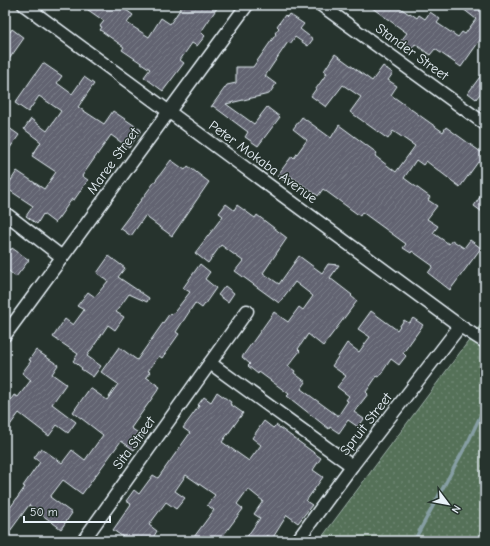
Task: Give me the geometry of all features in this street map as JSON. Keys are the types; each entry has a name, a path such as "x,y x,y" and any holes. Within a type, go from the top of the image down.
{"street":[{"name":"Peter Mokaba Avenue","path":"24,5 460,326 485,342"},
{"name":"Maree Street","path":"5,335 247,5"},
{"name":"Stander Street","path":"321,5 485,124"},
{"path":"5,213 62,257"},
{"name":"Sita Street","path":"83,541 247,311"},
{"name":"Spruit Street","path":"297,541 352,466 460,326"},
{"path":"210,363 352,466"}],"green space":[{"path":"485,319 485,541 319,541"}],"building":[{"path":"81,5 119,5 133,15 127,23 149,37 161,18 170,24 183,5 219,5 201,32 205,36 197,46 192,43 180,60 184,63 163,91 144,77 150,69 122,50 124,47 100,30 102,27 100,26 104,21"},
{"path":"368,5 396,5 417,18 419,15 425,19 430,12 440,19 437,23 458,37 462,32 465,34 476,19 458,5 485,5 485,33 461,67 435,49 430,55 415,44 411,50 400,42 407,33"},
{"path":"289,14 304,24 300,29 313,39 308,46 295,37 290,44 288,42 265,76 276,84 269,94 226,104 254,124 267,107 280,117 258,146 245,137 248,132 213,106 211,107 227,85 236,83 236,67 253,67 276,34 275,33 279,28 277,26 285,15 287,17"},
{"path":"5,28 10,32 12,29 24,38 5,65"},
{"path":"335,54 372,81 383,66 393,73 388,80 397,86 391,95 443,132 446,127 485,155 485,167 478,162 460,187 426,161 423,165 416,160 404,178 430,197 428,200 437,206 427,219 438,226 433,233 449,244 452,240 464,248 470,240 481,248 450,290 428,273 433,266 412,251 411,253 403,248 406,244 362,212 360,216 323,189 318,196 289,175 285,181 277,176 292,156 294,158 307,140 293,129 302,117 331,138 339,125 377,153 375,156 396,172 415,146 393,131 388,139 350,112 361,97 343,85 326,107 311,96 327,73 324,71"},
{"path":"43,63 62,76 57,83 72,94 84,77 94,84 78,107 104,124 113,111 141,130 129,148 111,135 82,176 88,180 55,223 43,214 37,224 26,216 33,206 6,188 17,171 44,189 56,172 32,156 41,142 24,129 31,119 47,131 61,111 39,96 28,112 15,103"},
{"path":"485,70 485,87 476,99 468,93"},
{"path":"5,125 19,135 5,155"},
{"path":"171,160 185,170 188,166 209,182 172,236 145,216 131,236 120,228"},
{"path":"485,189 485,214 474,206"},
{"path":"226,204 234,210 237,205 255,218 257,215 287,238 263,273 279,284 299,256 322,273 328,264 339,265 330,278 352,295 351,296 357,301 323,346 308,334 298,349 300,351 288,366 295,371 294,373 306,382 301,389 338,416 348,401 346,400 349,396 337,387 346,376 332,366 347,343 359,352 370,337 358,329 371,311 397,330 404,320 409,323 413,318 423,325 403,353 406,356 399,365 391,359 379,377 377,376 366,392 368,394 354,412 364,419 358,427 348,420 339,433 330,427 329,429 287,396 289,394 259,372 258,374 248,366 250,364 242,357 274,312 288,322 299,307 303,310 313,296 295,282 279,303 235,271 243,261 221,245 208,263 195,253 223,216 219,213"},
{"path":"5,246 11,250 12,248 29,260 16,277 5,268"},
{"path":"109,256 125,268 118,277 149,298 147,302 129,294 116,312 124,317 115,330 108,325 87,356 101,366 93,377 81,369 82,368 73,361 78,354 53,337 65,319 73,325 84,310 77,306 88,292 95,297 108,281 97,273"},
{"path":"200,264 210,272 205,279 216,288 202,308 195,303 176,332 179,334 162,358 159,356 148,371 150,372 146,377 160,387 131,428 144,437 134,450 121,441 82,494 63,480 50,497 72,513 61,529 29,505 5,538 5,515 25,487 23,486 40,462 34,458 41,448 62,463 72,450 85,460 103,435 73,412 90,388 107,400 118,384 101,372 119,347 137,360 170,313 172,315 190,292 183,288"},
{"path":"225,286 234,293 228,302 218,295"},
{"path":"36,350 58,365 52,374 66,384 52,404 76,422 68,433 57,425 49,436 19,413 5,432 5,408 14,395 18,397 31,380 22,373 31,361 29,360"},
{"path":"217,392 243,413 222,442 249,461 261,445 252,438 264,421 273,428 276,425 321,458 313,470 323,477 306,501 312,505 298,523 287,515 272,539 267,535 262,541 244,541 260,518 254,514 263,501 248,489 237,504 243,509 219,541 191,541 214,510 207,505 215,495 186,475 175,491 185,498 176,509 166,502 149,525 157,531 151,541 129,541 113,530 131,504 126,501 134,490 139,494 153,475 158,478 190,433 183,428 199,406 198,405 204,397 211,402"}],"waterway":[{"path":"414,541 469,440 485,406"}]}
